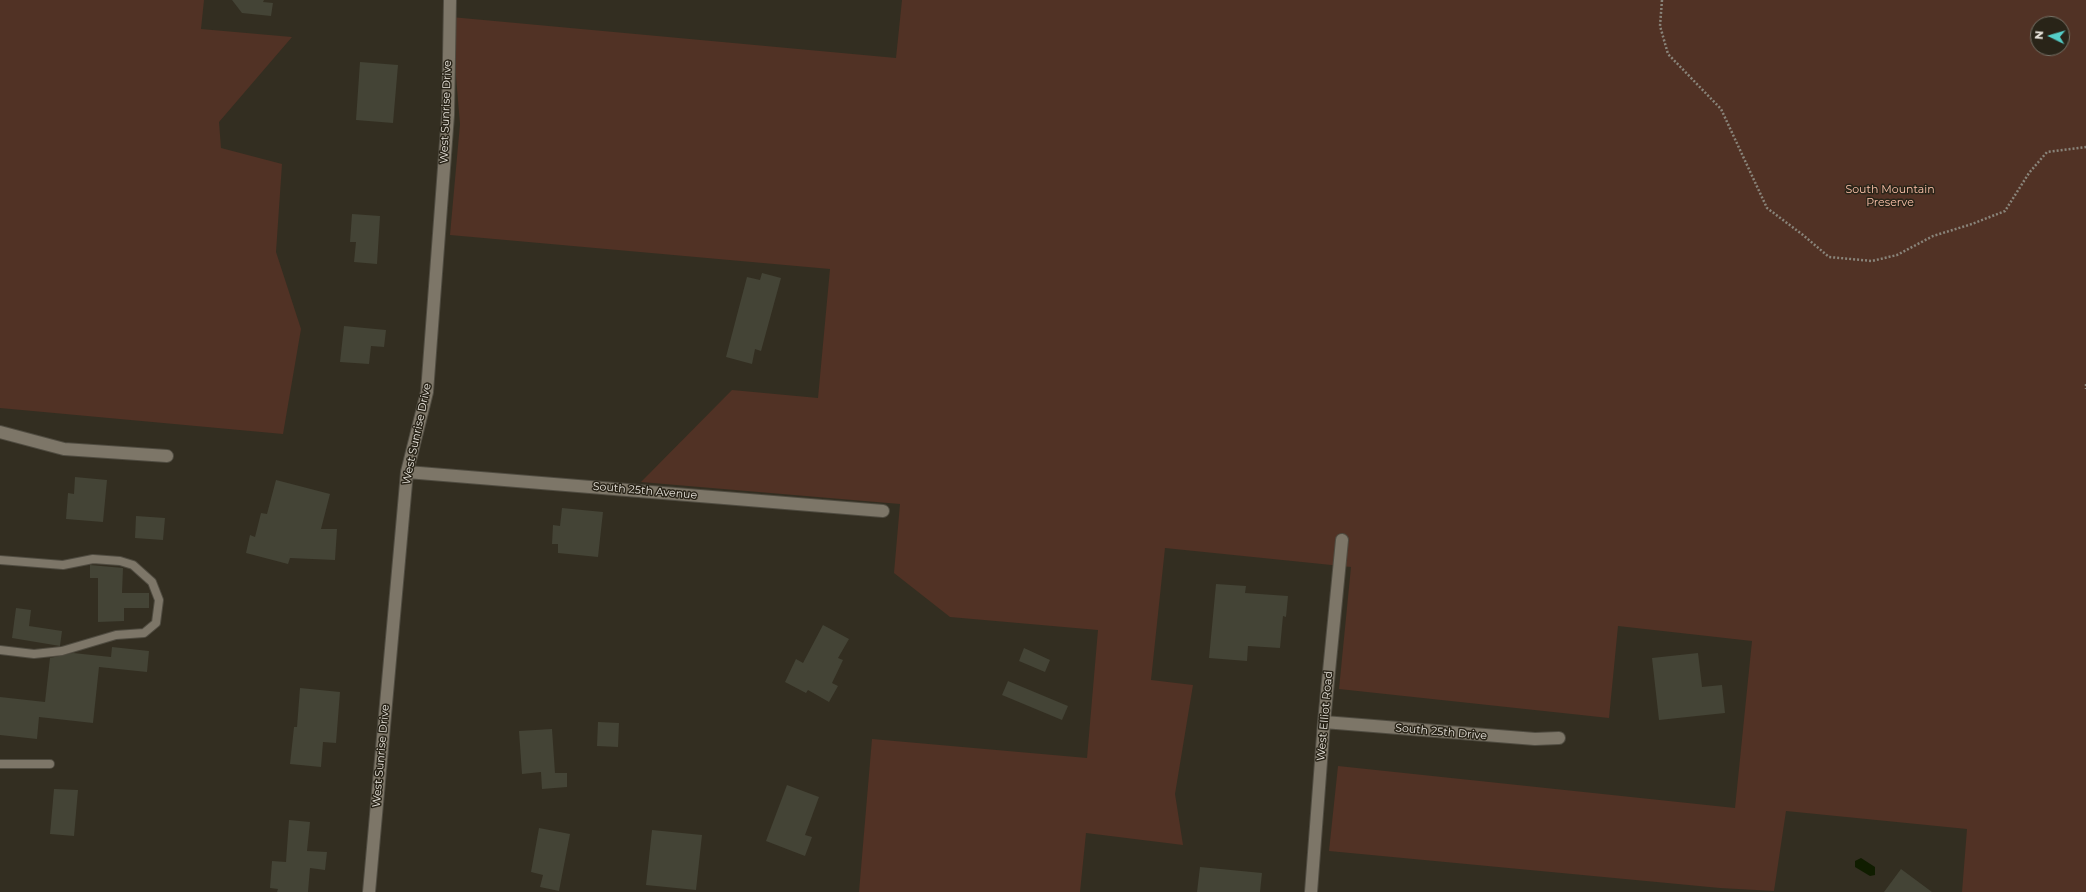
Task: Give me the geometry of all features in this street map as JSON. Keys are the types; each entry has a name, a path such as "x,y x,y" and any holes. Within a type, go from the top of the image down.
{"street":[{"name":"West Sunrise Drive","path":"369,892 406,472 428,392 448,115 448,20 450,0"},
{"path":"0,432 64,449 167,456"},
{"name":"South 25th Avenue","path":"406,472 883,510"},
{"name":"West Elliot Road","path":"1311,892 1324,722 1342,540"},
{"name":"South 25th Drive","path":"1324,722 1535,739 1558,738"}],"lane":[{"path":"0,560 63,565 93,559 120,561 133,565 152,582 159,600 156,623 144,633 116,635 62,651 34,654 0,650"},
{"path":"0,764 50,764"}],"path":[{"path":"1662,0 1660,26 1668,54 1721,109 1767,208 1803,235 1828,257 1872,261 1897,255 1933,236 1972,224 2005,211 2029,173 2047,152 2086,147"},
{"path":"2086,384 2086,389"}],"green space":[{"path":"0,0 204,0 201,29 292,37 219,122 221,148 282,164 276,252 301,329 283,434 0,408"},
{"name":"South Mountain Preserve","path":"902,0 2086,0 2086,892 1962,892 1967,829 1786,811 1774,891 1720,888 1329,851 1338,766 1735,808 1752,641 1618,626 1609,718 1339,689 1351,567 1165,548 1151,680 1193,685 1175,794 1183,845 1086,833 1080,892 859,892 872,739 1087,758 1098,630 950,617 894,573 900,504 641,482 732,390 818,398 830,269 450,235 460,124 451,17 896,58"}],"shaded area":[{"path":"1861,858 1875,867 1875,875 1870,876 1855,867 1855,861"}],"building":[{"path":"232,0 264,0 263,2 273,3 271,16 242,13"},
{"path":"360,62 398,65 393,123 356,120"},
{"path":"352,214 380,216 377,264 354,262 356,242 350,242"},
{"path":"762,273 781,278 761,351 755,349 752,364 726,357 747,277 760,280"},
{"path":"344,326 386,330 384,347 371,346 369,364 340,362"},
{"path":"75,477 107,480 103,522 66,519 68,493 74,494"},
{"path":"276,480 330,494 321,529 337,529 335,560 290,558 288,564 246,553 250,535 255,537 261,513 267,514"},
{"path":"562,508 603,512 598,557 558,553 558,544 552,544 553,525 560,526"},
{"path":"136,516 165,518 163,540 135,538"},
{"path":"90,565 123,568 122,593 149,593 149,608 124,608 124,621 98,622 98,578 90,578"},
{"path":"1216,584 1246,586 1245,593 1288,596 1286,617 1283,616 1280,648 1248,646 1247,661 1209,658"},
{"path":"16,608 31,610 29,626 62,631 60,646 12,638"},
{"path":"823,625 849,639 838,658 843,660 832,683 838,686 829,702 808,690 806,693 785,682 796,659 803,663"},
{"path":"112,647 149,651 147,672 99,667 93,723 39,717 37,739 0,735 0,697 45,702 50,658 73,653 111,657"},
{"path":"1024,648 1050,660 1045,672 1019,661"},
{"path":"1698,653 1702,687 1722,685 1725,713 1659,720 1652,658"},
{"path":"1008,681 1068,706 1062,720 1002,695"},
{"path":"300,688 340,692 336,743 323,742 321,767 290,764 294,727 297,727"},
{"path":"598,722 619,723 618,747 597,746"},
{"path":"552,729 555,773 567,773 567,787 542,789 541,772 522,774 519,731"},
{"path":"787,785 819,797 805,835 812,837 805,856 766,841"},
{"path":"54,789 78,790 74,836 50,834"},
{"path":"289,820 310,822 307,851 327,852 325,870 310,868 308,892 277,892 278,889 270,888 272,861 286,862"},
{"path":"539,828 570,834 559,891 540,887 543,875 531,872"},
{"path":"652,830 702,835 696,890 646,885"},
{"path":"1200,867 1262,873 1260,892 1197,892"},
{"path":"1901,869 1932,892 1884,892"}]}
